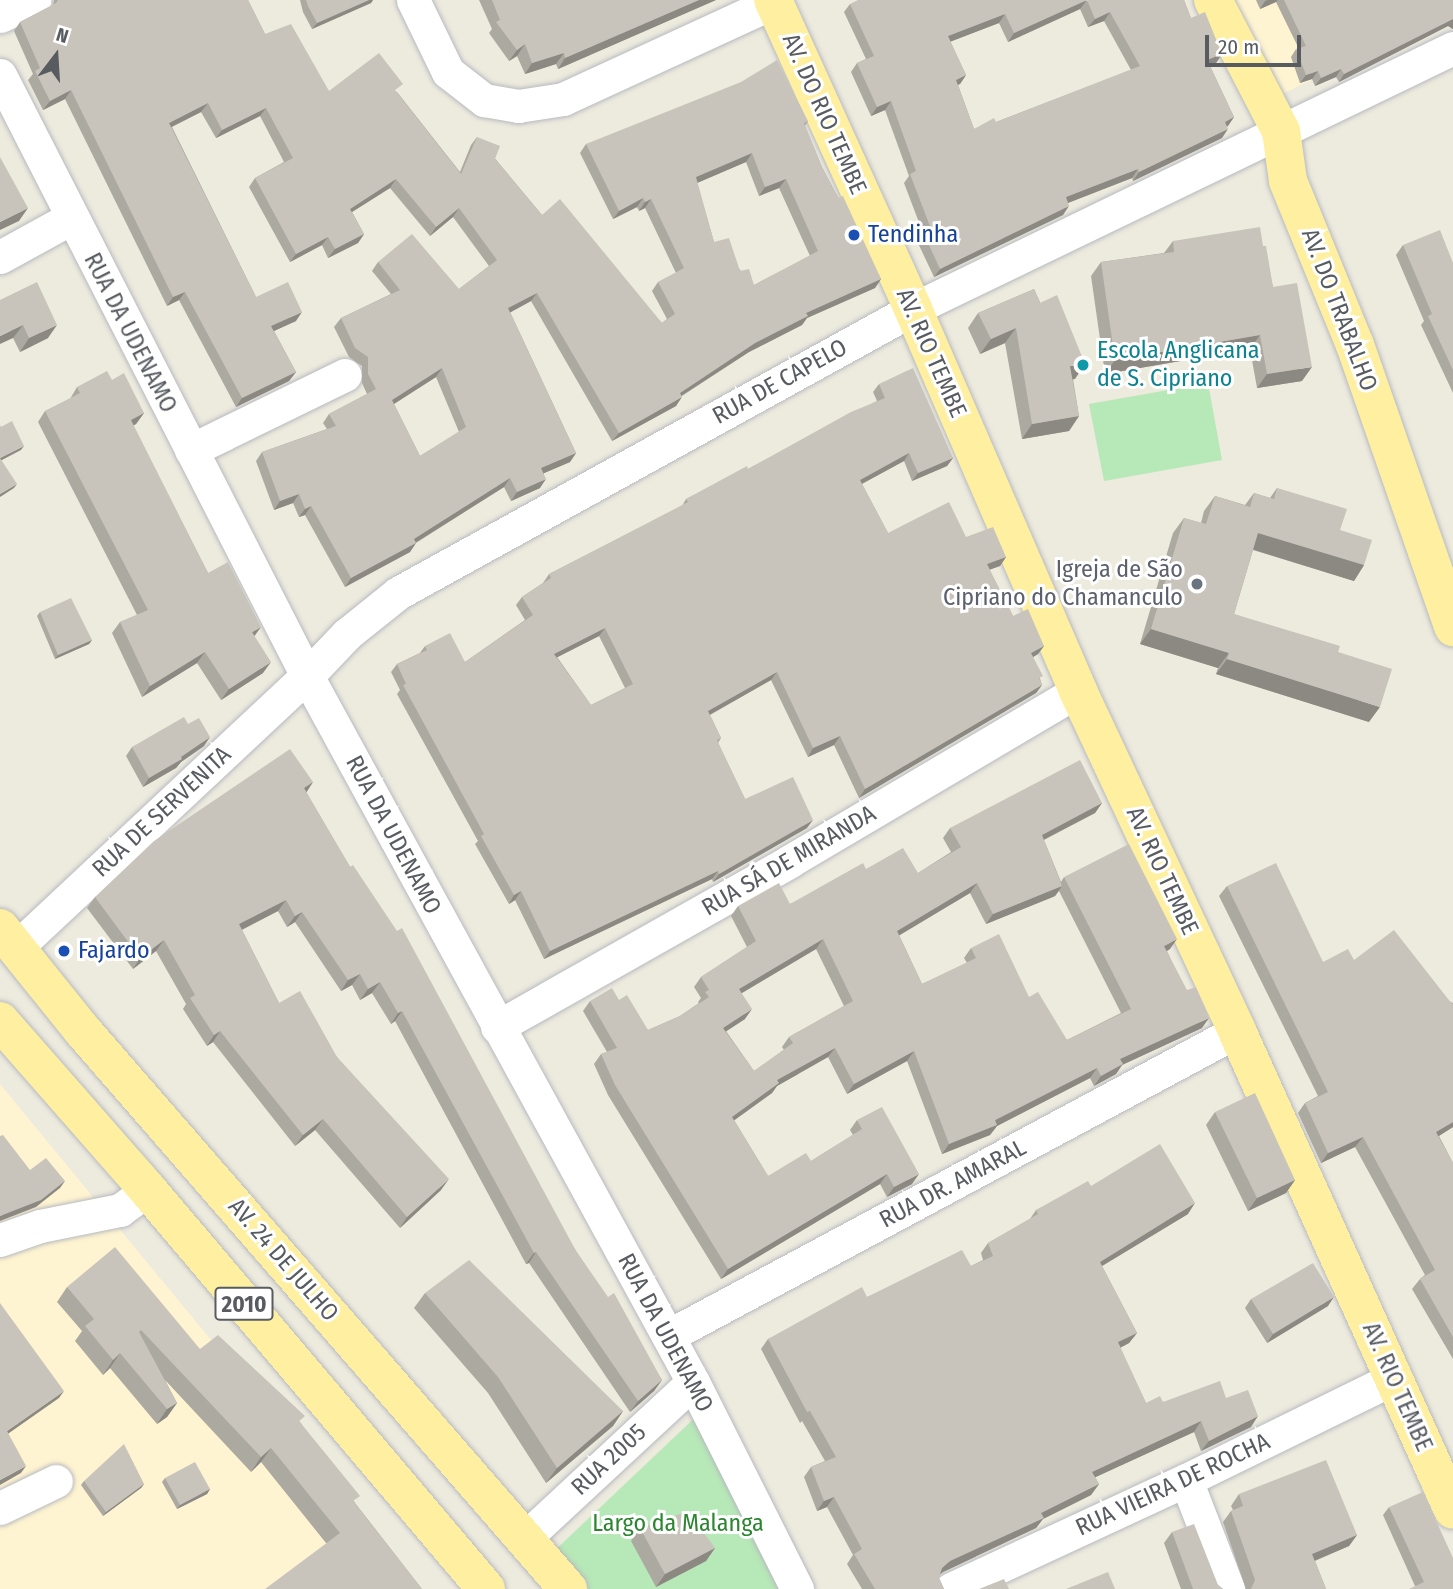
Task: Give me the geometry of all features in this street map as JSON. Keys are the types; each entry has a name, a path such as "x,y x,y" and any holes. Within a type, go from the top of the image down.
{"main road":[{"name":"AV. DO TRABALHO","path":"1213,0 1281,131 1288,181 1355,345 1453,627"},
{"name":"AV. DO RIO TEMBE","path":"773,1 876,229"},
{"name":"AV. RIO TEMBE","path":"876,229 1078,691 1237,1031 1453,1510"},
{"name":"AV. 24 DE JULHO","path":"8,938 82,1030 568,1589"},
{"name":"2010","path":"0,1021 148,1190 486,1589"}],"street":[{"path":"0,16 35,0"},
{"path":"413,0 448,72 484,100 518,106 563,99 773,1"},
{"name":"RUA DE CAPELO","path":"307,676 347,634 398,593 913,309 1453,48"},
{"name":"RUA DA UDENAMO","path":"0,75 307,676 693,1382 797,1589"},
{"path":"0,257 71,218"},
{"path":"191,450 345,375"},
{"name":"RUA DE SERVENITA","path":"8,938 307,676"},
{"name":"RUA SÁ DE MIRANDA","path":"497,1027 790,861 1078,691"},
{"name":"RUA DR. AMARAL","path":"668,1336 1237,1031"},
{"path":"0,1240 40,1226 120,1210 148,1190"},
{"name":"RUA VIEIRA DE ROCHA","path":"951,1589 1186,1480 1394,1378"},
{"name":"RUA 2005","path":"525,1538 693,1382"},
{"path":"0,1508 56,1480"},
{"path":"1186,1480 1228,1589"}],"shaded area":[{"path":"1234,0 1453,0 1453,11 1280,95"},
{"path":"0,1084 107,1214 417,1589 0,1589"}],"green space":[{"path":"1208,383 1222,460 1104,481 1089,404"},
{"name":"Largo da Malanga","path":"702,1411 779,1589 581,1589 551,1554"}],"building":[{"path":"58,0 248,0 265,34 291,24 329,91 379,53 403,84 395,90 461,174 477,137 500,146 495,159 542,215 560,199 662,323 675,314 658,282 684,268 651,199 645,202 643,198 619,211 586,144 741,82 777,60 808,121 804,123 822,167 838,198 843,196 881,279 806,313 808,316 755,343 680,393 682,397 619,433 537,293 508,308 576,453 541,468 546,479 517,492 510,478 414,539 416,543 351,578 311,506 305,509 299,494 280,501 262,452 336,426 329,414 376,389 368,374 368,357 355,348 341,318 400,290 378,262 412,234 459,289 497,260 459,208 436,227 396,179 350,209 364,234 335,249 328,237 296,254 255,178 293,158 266,108 222,130 208,103 169,123 256,297 288,282 302,312 271,326 296,372 242,398 185,292 173,297 71,90 50,101 35,71 40,68 20,22","holes":["752,153 765,187 786,179 818,251 754,285 749,269 740,271 729,238 714,242 696,177","442,368 466,427 420,456 392,400"]},
{"path":"306,0 369,0 317,23"},
{"path":"492,0 699,0 565,58 564,53 532,63 525,44 517,50 496,22 500,20"},
{"path":"858,0 1087,0 1184,0 1191,18 1205,12 1222,54 1207,60 1234,117 1225,122 1228,129 1139,172 1138,169 1066,197 1069,206 940,269 923,232 931,229 910,174 916,171 891,101 877,107 857,63 874,56 850,4","holes":["1087,0 1095,19 1110,12 1140,66 996,122 994,118 974,129 956,80 966,75 948,36 1005,14 1014,33"]},
{"path":"1284,0 1453,0 1453,19 1344,74 1341,69 1321,78 1318,71 1306,75 1296,49 1306,46"},
{"path":"0,157 28,208 0,222"},
{"path":"1260,227 1273,287 1297,283 1312,367 1267,374 1260,335 1115,360 1101,262 1174,252 1173,241"},
{"path":"1440,230 1453,263 1453,370 1428,316 1432,314 1403,245"},
{"path":"37,282 57,325 29,338 23,325 0,336 0,300"},
{"path":"1034,289 1040,303 1057,295 1085,364 1070,366 1079,416 1032,424 1016,328 991,339 978,313"},
{"path":"913,368 953,458 918,473 909,453 860,480 888,533 949,502 966,537 993,527 1006,557 987,564 1013,616 1028,609 1044,646 1031,653 1043,676 1039,678 1042,685 865,789 840,736 813,748 777,672 708,711 721,738 717,740 745,799 793,777 813,820 719,874 718,871 550,951 521,891 514,895 481,836 484,834 403,685 406,684 397,664 427,650 425,646 450,633 465,662 533,615 522,597 551,578 549,574 688,502 686,499 747,466 748,469 851,412 885,398 879,384","holes":["605,628 633,684 591,705 554,654"]},
{"path":"107,371 112,380 124,373 144,413 131,420 208,573 228,562 261,627 252,632 271,662 229,689 205,652 150,686 120,622 148,610 45,411 80,393 77,387"},
{"path":"12,421 24,446 0,458 0,425 1,427"},
{"path":"0,458 17,484 0,494"},
{"path":"1277,488 1347,509 1340,530 1372,540 1364,565 1258,533 1234,614 1340,646 1338,652 1392,669 1380,707 1227,659 1229,653 1151,629 1184,518 1206,524 1215,496 1250,507 1254,493 1274,499"},
{"path":"71,598 92,640 58,655 40,612"},
{"path":"184,717 188,724 199,718 210,737 181,757 182,759 149,778 132,747"},
{"path":"290,749 313,782 304,788 350,867 353,865 397,931 402,928 576,1251 608,1297 614,1293 662,1380 638,1401 536,1252 534,1253 402,1011 398,1013 380,982 368,989 360,974 348,980 302,912 295,916 286,900 239,924 279,1003 300,991 337,1057 449,1179 407,1217 323,1119 303,1135 220,1031 214,1035 190,998 195,995 164,940 140,958 95,897 154,841"},
{"path":"1080,760 1102,803 1042,835 1062,886 993,914 977,883 897,931 922,984 976,958 971,948 999,934 1029,997 1038,992 1067,1040 1131,1009 1064,877 1129,844 1177,939 1164,946 1187,990 1196,987 1209,1018 1120,1059 1123,1064 1101,1076 1097,1068 995,1120 997,1125 949,1144 914,1051 854,1084 835,1048 777,1080 779,1083 732,1117 768,1176 806,1153 811,1161 862,1129 857,1120 882,1107 919,1174 894,1187 887,1174 728,1269 615,1085 601,1054 617,1048 590,1001 612,988 619,1000 627,995 648,1030 680,1016 709,997 705,992 709,990 701,977 756,941 738,906 779,883 790,904 863,863 866,869 903,848 918,873 961,847 950,828","holes":["823,939 853,1001 789,1037 793,1043 754,1071 723,1028 752,1009 739,989"]},
{"path":"1276,863 1323,962 1348,949 1354,960 1394,930 1453,1003 1453,1122 1436,1132 1453,1163 1453,1337 1420,1279 1435,1270 1363,1137 1328,1153 1305,1103 1328,1092 1227,886"},
{"path":"1255,1093 1295,1180 1257,1198 1215,1112"},
{"path":"3,1135 30,1170 46,1158 65,1181 41,1200 0,1216 0,1136"},
{"path":"1160,1144 1195,1203 1100,1262 1137,1333 1118,1342 1146,1403 1160,1396 1163,1402 1220,1381 1226,1398 1248,1390 1258,1416 1209,1441 1201,1421 1092,1472 1099,1484 1041,1513 1044,1518 950,1561 942,1568 939,1578 944,1589 875,1589 854,1554 862,1549 834,1497 824,1501 811,1467 836,1457 810,1411 807,1412 768,1339 862,1287 867,1297 962,1250 971,1266 993,1256 988,1243 1038,1214 1036,1210 1088,1181 1091,1186"},
{"path":"115,1247 200,1349 218,1335 305,1416 299,1421 360,1496 353,1501 422,1589 265,1589 340,1533 271,1448 261,1457 141,1330 139,1332 177,1403 167,1409 120,1353 113,1360 85,1326 94,1319 67,1287"},
{"path":"469,1260 623,1411 557,1468 498,1377 425,1293"},
{"path":"1313,1263 1334,1297 1273,1334 1251,1299"},
{"path":"0,1303 64,1391 7,1431 26,1466 0,1480"},
{"path":"124,1444 144,1484 106,1512 84,1481"},
{"path":"1326,1460 1357,1535 1312,1554 1326,1589 1251,1589 1255,1580 1231,1511 1243,1506 1239,1494"},
{"path":"195,1462 210,1489 180,1505 165,1478"},
{"path":"1423,1492 1453,1558 1453,1589 1409,1589 1424,1582 1389,1507"},
{"path":"688,1511 715,1548 665,1574 640,1528"},
{"path":"1194,1524 1218,1585 1223,1589 1193,1589 1172,1532"},
{"path":"1108,1572 1115,1589 1066,1589"},
{"path":"1004,1579 1009,1589 979,1589"}],"place":[{"name":"Tendinha","path":"854,235"},
{"name":"Escola Anglicana de S. Cipriano","path":"1083,365"},
{"name":"Igreja de São Cipriano do Chamanculo","path":"1197,584"},
{"name":"Fajardo","path":"64,951"}]}
